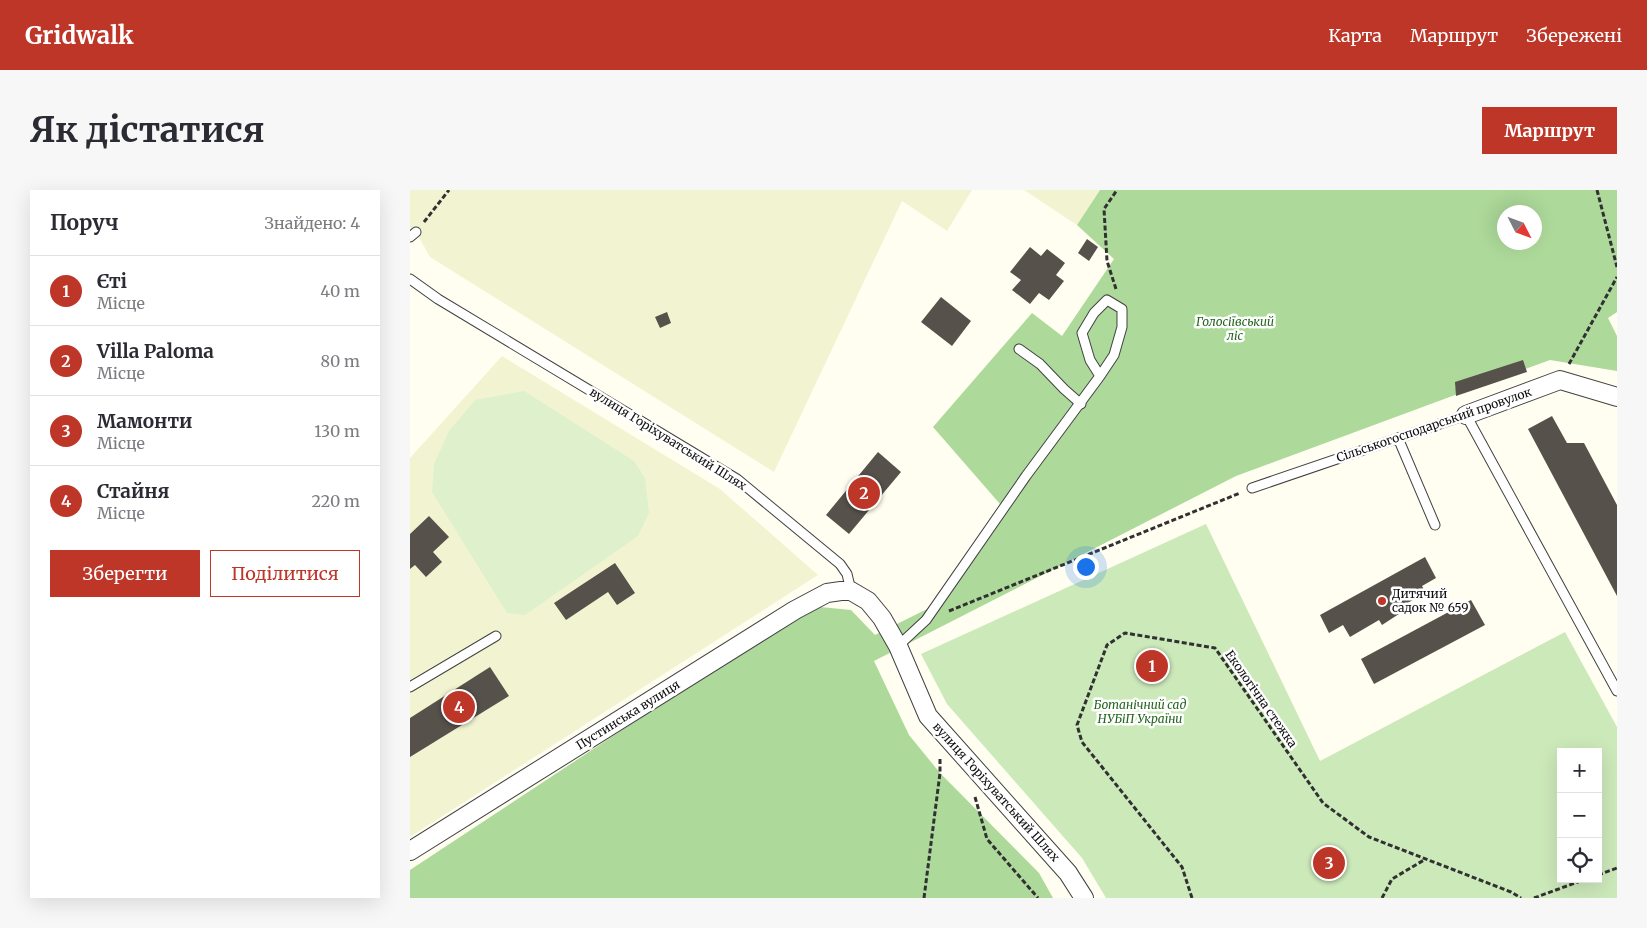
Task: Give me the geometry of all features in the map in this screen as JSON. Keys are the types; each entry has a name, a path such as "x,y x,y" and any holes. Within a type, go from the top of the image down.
{"street":[{"path":"1560,380 1617,396"},
{"name":"Сільськогосподарський провулок","path":"1466,415 1560,380"},
{"name":"вулиця Горіхуватський Шлях","path":"851,592 868,601 882,618 898,646 928,716 1068,873 1084,898"},
{"name":"Пустинська вулиця","path":"410,851 795,610 827,593 851,592"}],"lane":[{"name":"вулиця Горіхуватський Шлях","path":"410,279 438,299 737,479 840,564 847,574 851,592"},
{"path":"898,646 926,620 1026,476 1081,404 1114,356 1122,327 1122,309 1107,300 1094,312 1082,334 1090,360 1100,376"},
{"path":"1019,349 1040,364 1081,404"},
{"path":"1466,415 1617,691"},
{"name":"Сільськогосподарський провулок","path":"1252,488 1466,415"},
{"path":"1398,438 1435,525"},
{"path":"410,686 496,636"}],"path":[{"path":"413,234 449,190"},
{"path":"1117,190 1104,208 1107,261 1122,309"},
{"path":"1597,190 1617,268"},
{"path":"1560,380 1617,277"},
{"path":"926,620 1252,488"},
{"name":"Екологічна стежка","path":"1192,898 1182,867 1082,742 1077,725 1107,645 1125,632 1215,648 1323,803 1369,837 1424,860 1511,892 1521,898"},
{"path":"924,898 940,773"},
{"path":"974,794 987,839 1038,898"},
{"path":"1382,898 1392,879 1424,860"},
{"path":"1602,874 1617,869"},
{"path":"1534,898 1575,883"}],"green space":[{"path":"410,190 972,190 947,231 902,201 774,472 430,257 416,232 410,227"},
{"path":"1024,190 1100,190 1077,225"},
{"name":"Голосіївський ліс","path":"1100,190 1617,190 1617,312 1608,318 1617,336 1617,371 1550,360 1236,476 874,661 909,735 940,773 1039,873 1053,898 410,898 410,870 810,606 851,610 875,635 933,606 1000,504 933,427 1032,313 1062,336 1114,259 1077,225"},
{"path":"502,356 720,489 818,575 410,837 410,458"},
{"path":"524,391 634,461 645,478 649,513 638,536 525,615 507,613 432,492 434,464 449,431 475,400"},
{"name":"Ботанічний сад НУБіП України","path":"1206,524 1320,761 1565,632 1617,727 1617,898 1106,898 1082,858 947,704 921,654"}],"building":[{"path":"1087,239 1098,247 1089,261 1078,253"},
{"path":"1030,247 1041,256 1047,249 1065,263 1056,275 1064,281 1049,300 1039,293 1030,304 1012,290 1021,280 1010,272"},
{"path":"941,297 971,321 952,346 921,322"},
{"path":"667,312 671,323 660,328 655,317"},
{"path":"1523,360 1527,372 1456,396 1455,382"},
{"path":"1552,416 1567,443 1584,443 1617,505 1617,596 1528,429"},
{"path":"878,452 901,472 849,534 826,515"},
{"path":"429,516 449,537 433,552 442,562 426,577 415,565 410,569 410,534"},
{"path":"1425,557 1436,578 1422,586 1426,593 1400,607 1402,612 1382,625 1379,620 1350,637 1343,625 1329,633 1320,615"},
{"path":"615,563 635,593 617,605 608,592 566,620 554,603"},
{"path":"1471,600 1485,625 1374,684 1361,659"},
{"path":"490,667 509,696 410,757 410,718"}],"place":[{"name":"Villa Paloma","path":"864,493"},
{"name":"Дитячий садок № 659","path":"1382,601"},
{"name":"Єті","path":"1152,666"},
{"name":"Стайня","path":"459,707"},
{"name":"Мамонти","path":"1329,863"}]}
